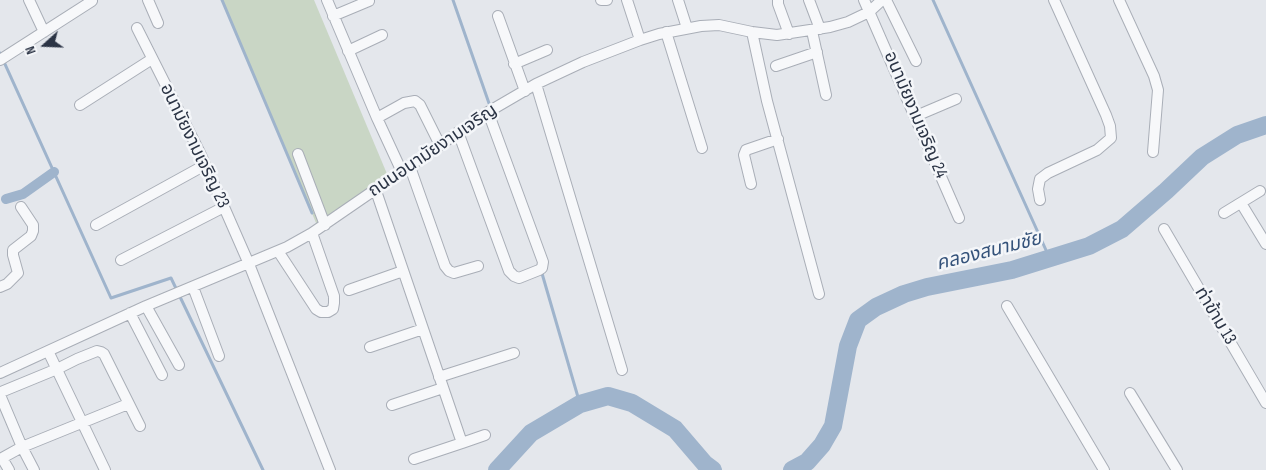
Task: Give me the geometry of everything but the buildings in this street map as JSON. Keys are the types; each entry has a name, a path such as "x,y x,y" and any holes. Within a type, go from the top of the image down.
{"street":[{"path":"29,0 44,32"},
{"path":"148,0 158,23"},
{"path":"327,0 376,118 406,170 445,266 454,273 478,266"},
{"path":"600,0 607,0"},
{"path":"627,0 640,40"},
{"path":"678,0 687,28"},
{"path":"778,0 789,34"},
{"path":"808,0 816,30 817,52 826,95"},
{"name":"อนามัยงามเจริญ 24","path":"864,0 959,218"},
{"name":"ถนนอนามัยงามเจริญ","path":"0,374 130,313 278,252 312,233 488,112 536,84 583,62 640,40 687,28 719,25 777,35 816,30 848,22 870,12 882,0"},
{"path":"886,0 916,61"},
{"path":"1040,200 1038,189 1040,180 1048,173 1097,150 1111,138 1110,126 1106,115 1054,0"},
{"path":"1119,0 1154,76 1158,90 1152,152"},
{"path":"333,16 369,1"},
{"path":"3,58 92,2"},
{"path":"498,16 525,90"},
{"name":"อนามัยงามเจริญ 23","path":"137,28 224,206 249,264 330,470"},
{"path":"666,32 702,148"},
{"path":"752,32 778,139 820,294"},
{"path":"348,51 382,35"},
{"path":"514,64 548,50"},
{"path":"776,66 817,52"},
{"path":"80,105 152,59"},
{"path":"536,84 622,370"},
{"path":"916,116 956,99"},
{"path":"376,118 404,103 415,101 420,105 440,145"},
{"path":"458,132 509,271 514,276 520,278 539,270 542,268 543,262 488,112"},
{"path":"751,184 744,155 746,150 778,139"},
{"path":"298,154 325,224"},
{"path":"96,225 205,165"},
{"path":"376,190 462,443"},
{"path":"1224,213 1260,191"},
{"path":"1241,203 1266,244"},
{"path":"122,260 224,206"},
{"path":"0,287 7,284 18,273 13,250 31,236 34,231 33,225 21,207"},
{"name":"ท่าข้าม 13","path":"1164,229 1266,403"},
{"path":"278,252 316,309 321,312 328,312 332,309 334,296 312,233"},
{"path":"349,290 403,271"},
{"path":"188,289 219,356"},
{"path":"146,306 180,366"},
{"path":"1007,306 1104,470"},
{"path":"130,313 162,375"},
{"path":"370,346 423,329"},
{"path":"34,470 22,447 0,394 77,359 97,351 104,354 140,426"},
{"path":"48,352 105,470"},
{"path":"439,377 514,353"},
{"path":"392,405 443,388"},
{"path":"1130,392 1177,470"},
{"path":"9,470 1,457 128,404"},
{"path":"414,459 485,435"}],"green space":[{"path":"222,0 314,0 390,181 319,230"}],"waterway":[{"path":"222,0 312,213"},
{"path":"453,0 491,109"},
{"path":"933,0 1050,259"},
{"path":"0,53 111,298 171,278 263,470"},
{"name":"คลองสนามชัย","path":"792,470 807,462 822,445 833,426 848,346 858,320 876,307 904,294 927,287 1012,270 1089,246 1122,229 1202,157 1237,135 1266,125"},
{"path":"6,199 23,194 54,172"},
{"path":"541,270 580,404"},
{"name":"คลองสนามชัย","path":"497,470 531,433 580,404 608,396 632,403 675,429 705,464 713,470"}]}
